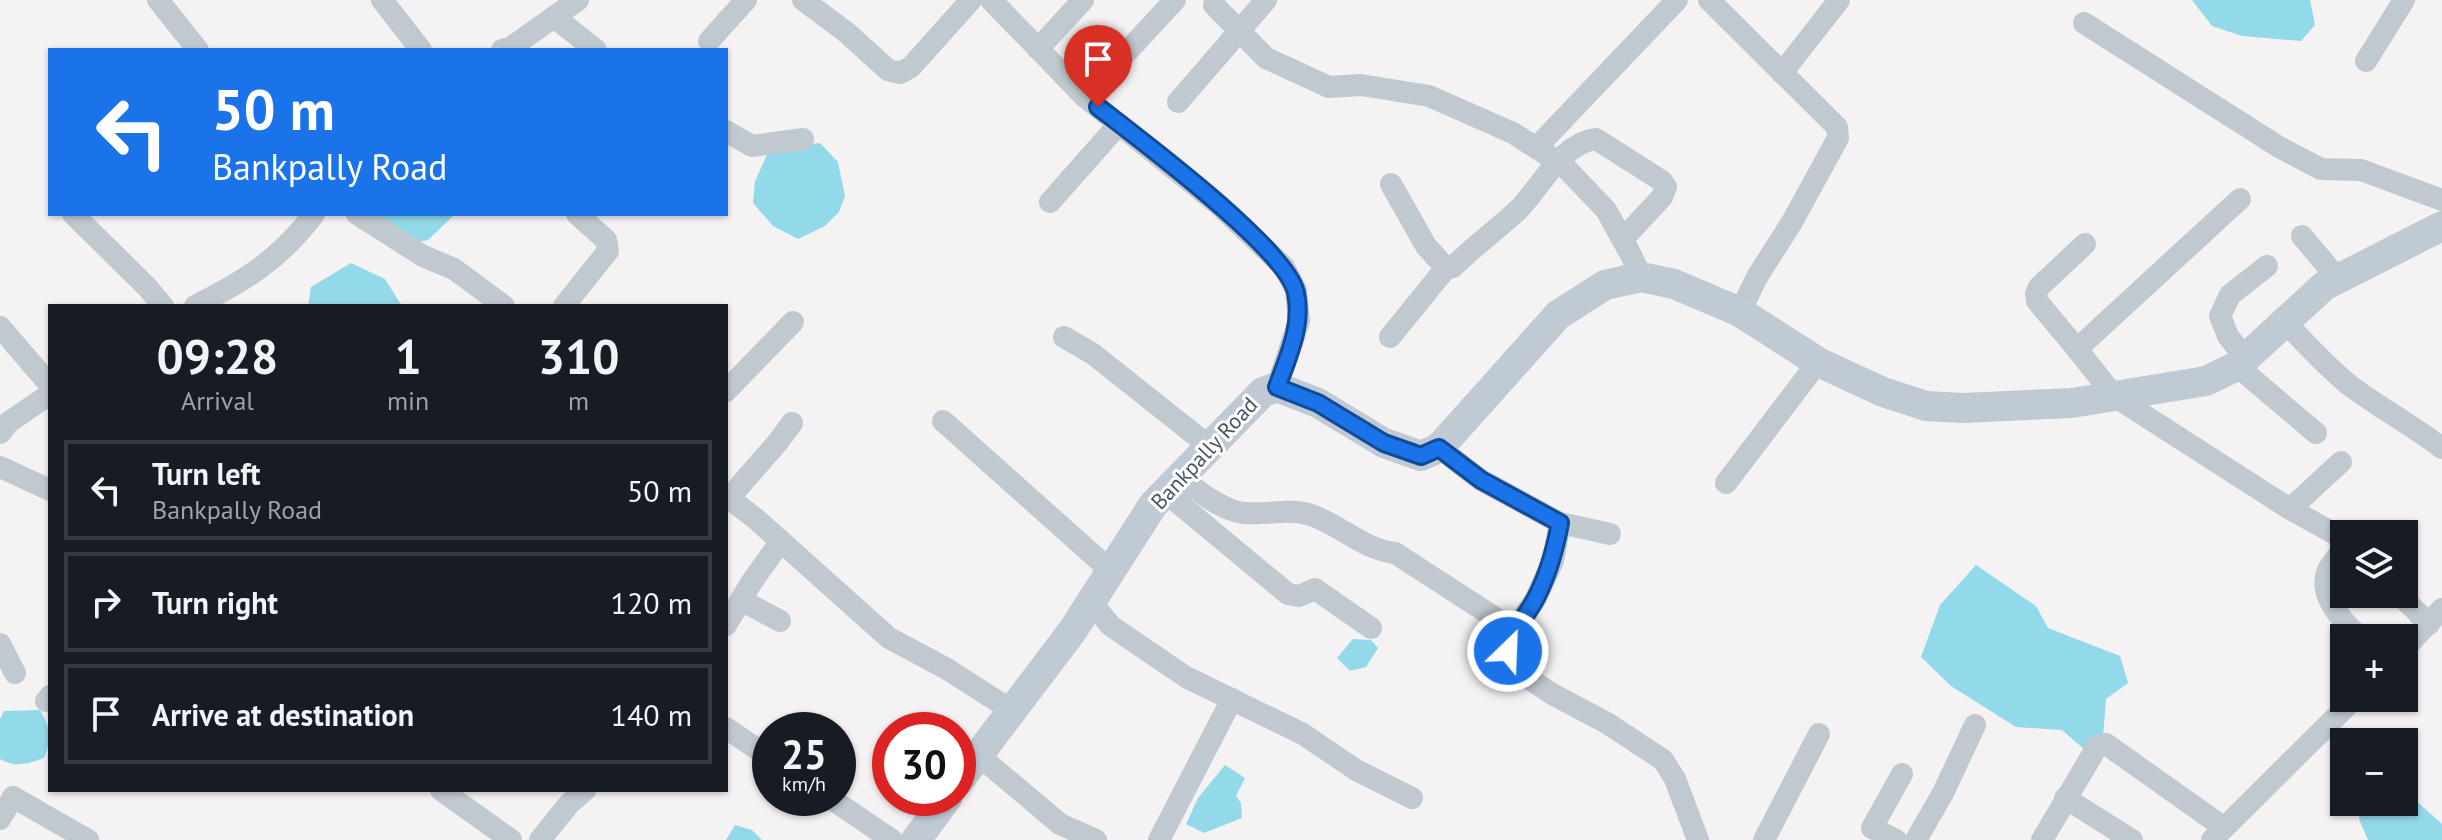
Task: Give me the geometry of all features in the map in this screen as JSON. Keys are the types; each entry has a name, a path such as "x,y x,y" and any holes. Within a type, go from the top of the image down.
{"street":[{"path":"158,0 196,48"},
{"path":"382,0 419,48"},
{"path":"709,41 746,0"},
{"path":"803,0 846,32 888,70 900,73 911,67 971,0"},
{"path":"991,0 1085,97 1219,205 1284,267 1296,290 1299,321 1277,387"},
{"path":"1038,49 1083,0"},
{"path":"1085,97 1175,0"},
{"path":"1178,102 1266,0"},
{"path":"1536,148 1677,0"},
{"path":"1709,0 1837,127 1838,138 1740,312"},
{"path":"1782,73 1839,0"},
{"path":"2366,61 2404,0"},
{"path":"510,48 574,1"},
{"path":"1214,5 1266,58 1329,87 1361,85 1429,96 1513,133 1557,162 1606,210 1641,277"},
{"path":"554,17 593,48"},
{"path":"2084,23 2279,147 2321,169 2361,170 2442,200"},
{"path":"1050,202 1119,124"},
{"path":"728,132 752,146 803,139"},
{"path":"1390,337 1446,268 1453,267 1520,207 1557,162 1588,140 1596,139 1662,181 1666,187 1662,197 1623,239"},
{"path":"1391,184 1426,246 1446,268"},
{"path":"2077,349 2240,199"},
{"path":"75,216 161,304"},
{"path":"199,304 245,281 293,242 312,216"},
{"path":"360,216 423,256 454,269 501,304"},
{"path":"566,304 608,251 606,240 579,216"},
{"path":"1610,534 1560,523 1481,480 1439,448 1558,315 1605,285 1641,277 1674,284 1740,312 1818,362 1883,392 1926,406 1963,408 2057,404 2206,381 2241,362 2324,286 2442,226"},
{"path":"2302,236 2338,279"},
{"path":"2085,244 2039,287 2037,301 2114,396 2330,531"},
{"path":"2267,266 2230,295 2220,316 2241,362 2316,433"},
{"path":"728,389 793,322"},
{"path":"2285,322 2350,385 2442,448"},
{"path":"0,327 48,383"},
{"path":"1064,337 1093,354 1209,446"},
{"path":"1726,483 1818,362"},
{"name":"Bankpally Road","path":"976,758 1073,630 1153,505 1263,392 1277,387 1318,403 1384,443 1421,456 1439,448"},
{"path":"0,433 9,422 48,395"},
{"path":"943,421 1111,571"},
{"path":"728,496 792,423"},
{"path":"2290,509 2341,462"},
{"path":"0,467 48,489"},
{"path":"1172,485 1288,594 1299,596 1315,589 1371,628"},
{"path":"1172,485 1240,512 1288,510 1312,516 1375,550 1395,553 1514,630"},
{"path":"728,498 889,638 947,669 1011,710"},
{"path":"1560,523 1553,561 1535,600 1514,630 1508,651 1517,671 1607,723 1663,760 1675,779 1698,840"},
{"path":"728,622 781,541"},
{"path":"2330,568 2327,572 2330,604"},
{"path":"741,600 780,621"},
{"path":"1091,602 1111,626 1186,677 1303,734 1356,770 1412,798"},
{"path":"2418,605 2436,616 2418,635"},
{"path":"2334,608 2348,624"},
{"path":"0,644 15,673"},
{"path":"1159,840 1232,699"},
{"path":"2042,840 2098,745 2106,744 2217,833 2341,712"},
{"path":"1916,840 1943,793 1975,725"},
{"path":"728,729 752,746"},
{"path":"1764,840 1819,734"},
{"path":"978,755 1060,824 1096,840"},
{"path":"1896,840 1872,828 1902,774"},
{"path":"448,792 469,798 511,840"},
{"path":"540,840 583,792"},
{"path":"0,819 13,797 88,840"},
{"path":"2065,798 2132,840"},
{"path":"856,816 892,840"},
{"path":"916,840 934,816"}],"water":[{"path":"2192,0 2310,0 2315,25 2301,41 2242,36 2212,26"},
{"path":"820,143 838,162 845,196 839,212 825,226 798,239 773,226 753,203 755,181 770,148"},
{"path":"369,216 453,216 428,240 412,243"},
{"path":"351,263 385,279 401,304 308,304 311,287"},
{"path":"1976,565 2036,606 2048,628 2120,656 2128,683 2106,699 2103,737 2085,750 2062,730 2016,727 1951,686 1921,657 1940,605"},
{"path":"1353,639 1371,640 1378,648 1366,667 1350,671 1337,658"},
{"path":"40,710 48,729 44,758 22,764 0,759 0,719 4,711"},
{"path":"1225,765 1245,778 1236,796 1241,803 1242,818 1204,833 1186,824 1198,798"},
{"path":"2418,803 2442,824 2442,840 2368,840 2359,816 2418,816"},
{"path":"735,825 752,830 762,840 726,840"}],"route":[{"path":"1098,107 1219,205 1284,267 1296,290 1299,321 1277,387 1318,403 1384,443 1421,456 1439,448 1481,480 1560,523 1553,561 1535,600 1514,630 1508,651"}]}
